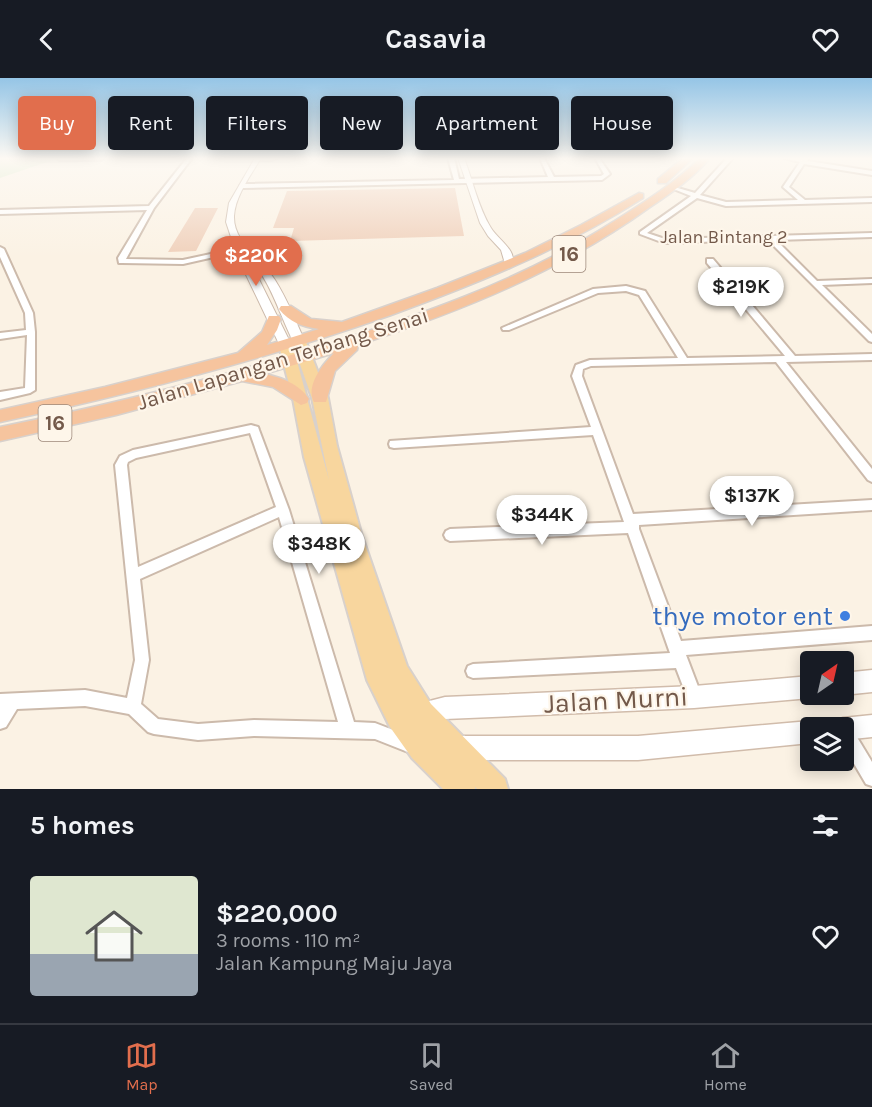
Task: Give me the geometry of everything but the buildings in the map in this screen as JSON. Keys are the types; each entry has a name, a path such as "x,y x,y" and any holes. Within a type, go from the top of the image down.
{"highway":[{"name":"Jalan Lapangan Terbang Senai","path":"0,434 109,411 231,379 357,322 509,265 617,210 646,191"},
{"name":"Jalan Lapangan Terbang Senai","path":"0,416 239,358 364,339 539,270 616,226 667,191"},
{"path":"286,309 294,318 315,325 357,322"},
{"path":"239,358 263,340 274,319"},
{"path":"320,398 320,387 325,371 339,356 364,339"},
{"path":"231,379 269,379 283,385 301,399"}],"main road":[{"path":"296,351 320,398 329,446 352,536 397,672 400,721"},
{"path":"296,351 301,399 313,457 379,680 400,721 421,749 462,789"},
{"path":"854,683 872,681"},
{"name":"Jalan Murni","path":"400,721 445,708 694,697 800,688"},
{"path":"400,721 455,748 495,789"},
{"path":"854,728 872,726"},
{"name":"Jalan Murni","path":"421,749 638,748 800,733"}],"street":[{"path":"164,191 151,208 122,261 183,261 243,249 252,255 286,309 296,351"},
{"path":"240,191 233,205 230,219 243,249 243,258 274,319 296,351"},
{"path":"472,191 488,230 507,249 510,256 509,265"},
{"path":"684,191 726,204 872,200"},
{"path":"696,196 700,191"},
{"path":"791,191 803,201"},
{"name":"Jalan Bintang 2","path":"696,196 642,233 664,241 872,235"},
{"path":"0,212 151,208"},
{"path":"770,238 872,339"},
{"path":"0,249 29,314 31,332 30,390 0,396"},
{"path":"507,249 534,253"},
{"path":"710,261 792,358"},
{"path":"816,283 872,281"},
{"path":"506,328 596,291 638,290 684,360"},
{"path":"0,336 31,332"},
{"path":"694,697 577,376 579,367 590,363 872,357"},
{"path":"778,358 872,477"},
{"path":"133,707 142,660 121,465 124,459 132,454 250,429 254,430 283,510 349,731"},
{"path":"394,444 597,431"},
{"path":"450,535 872,505"},
{"path":"134,575 283,510"},
{"path":"473,671 678,655 872,633"},
{"path":"0,721 6,702 85,698 133,707 154,726 198,732 254,728 349,731 400,721"},
{"path":"854,748 872,778"}],"place":[{"name":"thye motor ent","path":"845,616"}]}
